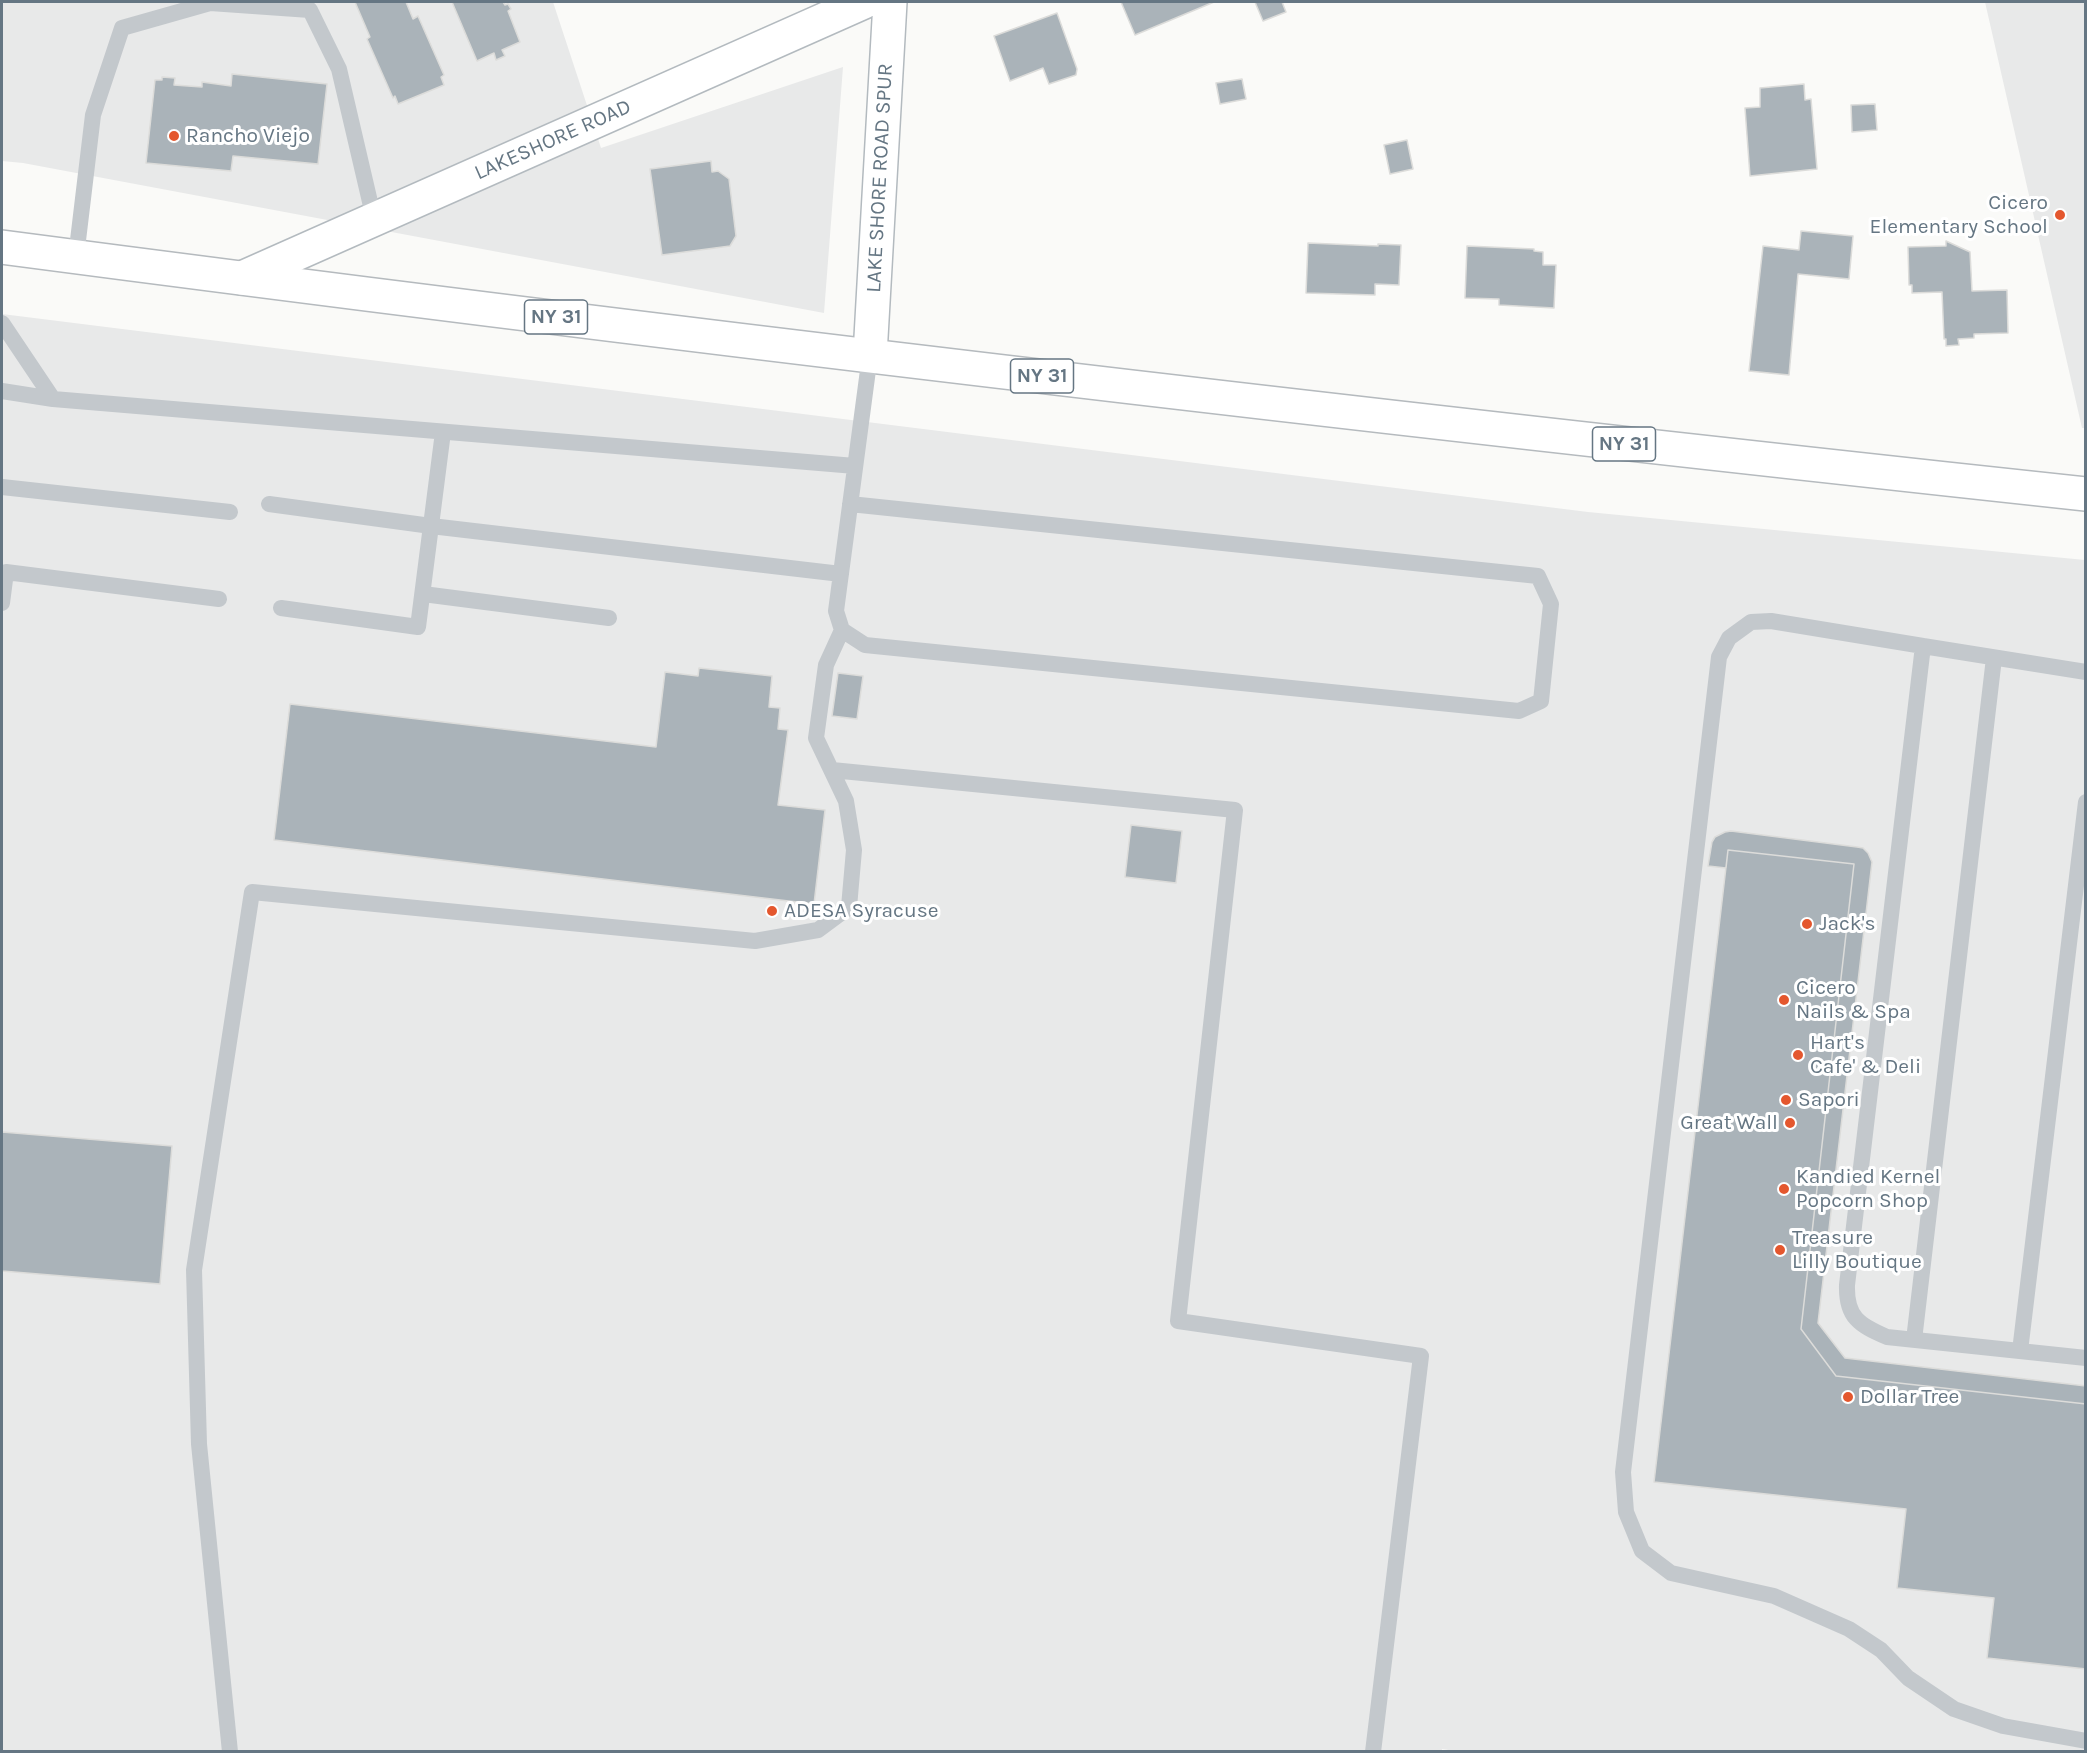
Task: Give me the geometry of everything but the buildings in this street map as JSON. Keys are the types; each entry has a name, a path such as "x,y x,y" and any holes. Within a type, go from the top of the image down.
{"main road":[{"name":"LAKESHORE ROAD","path":"242,278 864,2"},
{"name":"LAKE SHORE ROAD SPUR","path":"870,355 890,2"},
{"name":"NY 31","path":"2,247 870,355 1593,441 2085,494"}],"lane":[{"path":"76,257 93,115 122,28 210,3 310,10 339,69 374,219"},
{"path":"2,323 53,399"},
{"path":"850,504 1538,576 1551,604 1541,701 1519,711 866,645 842,630 836,611 841,574 850,504 855,466 870,355"},
{"path":"2,391 53,399 855,466"},
{"path":"281,608 418,627 443,432"},
{"path":"2,487 230,512"},
{"path":"269,504 431,526 841,574"},
{"path":"2,603 4,571 219,599"},
{"path":"423,594 609,618"},
{"path":"2085,672 1771,621 1751,622 1729,638 1719,657 1623,1472 1626,1512 1642,1551 1671,1573 1774,1596 1849,1629 1881,1650 1908,1678 1954,1709 2003,1726 2085,1741"},
{"path":"230,1752 199,1444 194,1270 252,892 754,941 818,930 849,907 854,850 846,801 816,738 826,665 842,630"},
{"path":"1923,646 1846,1285 1846,1302 1852,1315 1867,1329 1887,1337 2085,1358"},
{"path":"1914,1340 1994,658"},
{"path":"832,770 1234,810 1178,1321 1421,1356 1373,1752"},
{"path":"2020,1351 2085,802"}],"shaded area":[{"path":"2,2 553,2 601,148 843,67 824,313 23,163 2,161"},
{"name":"Cicero Elementary School","path":"1985,2 2085,2 2085,428 2082,428"},
{"name":"ADESA Syracuse","path":"2,314 1588,512 2085,560 2085,1751 1462,1752 1442,1749 1442,1752 2,1751"}],"place":[{"name":"Rancho Viejo","path":"174,136"},
{"name":"Cicero Elementary School","path":"2060,215"},
{"name":"ADESA Syracuse","path":"772,911"},
{"name":"Jack's","path":"1807,924"},
{"name":"Cicero Nails & Spa","path":"1784,1000"},
{"name":"Hart's Cafe' & Deli","path":"1798,1055"},
{"name":"Sapori","path":"1786,1100"},
{"name":"Great Wall","path":"1790,1123"},
{"name":"Kandied Kernel Popcorn Shop","path":"1784,1189"},
{"name":"Treasure Lilly Boutique","path":"1780,1250"},
{"name":"Dollar Tree","path":"1848,1397"}]}
